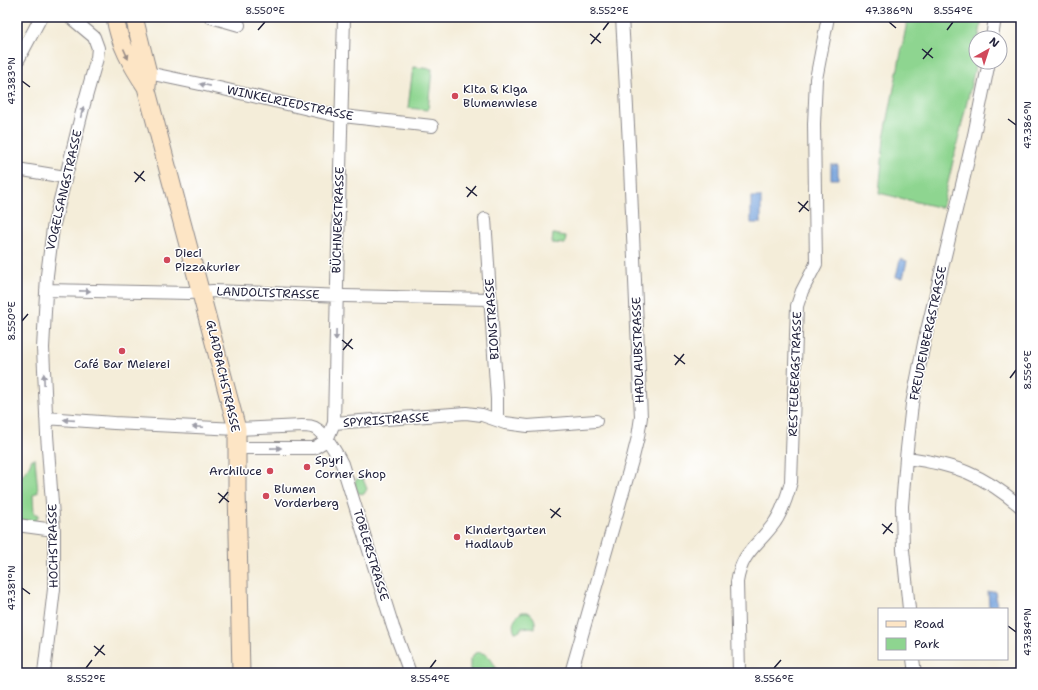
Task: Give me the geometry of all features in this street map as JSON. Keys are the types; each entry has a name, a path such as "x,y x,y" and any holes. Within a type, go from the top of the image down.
{"street":[{"path":"17,62 41,17"},
{"name":"VOGELSANGSTRASSE","path":"46,418 43,348 46,290 53,228 97,58 98,48 94,37 70,17"},
{"name":"GLADBACHSTRASSE","path":"115,17 120,41 132,65 147,80"},
{"name":"GLADBACHSTRASSE","path":"134,17 147,80 237,429 241,673"},
{"path":"211,17 239,25"},
{"name":"BÜCHNERSTRASSE","path":"334,423 344,17"},
{"name":"HADLAUBSTRASSE","path":"571,673 633,456 638,437 640,417 629,144 622,17"},
{"name":"RESTELBERGSTRASSE","path":"739,673 737,582 739,570 743,560 775,522 786,502 791,482 797,306 802,290 816,264 814,124 816,79 828,17"},
{"path":"993,30 995,17"},
{"name":"FREUDENBERGSTRASSE","path":"909,608 902,506 912,404 922,351 974,135 986,70"},
{"name":"WINKELRIEDSTRASSE","path":"147,80 219,88 341,116 432,126"},
{"path":"17,169 65,177"},
{"name":"BIONSTRASSE","path":"485,219 497,399 497,420"},
{"name":"LANDOLTSTRASSE","path":"46,290 490,299"},
{"name":"SPYRISTRASSE","path":"326,440 334,423 466,413 482,415 505,423 528,426 596,421"},
{"path":"46,418 237,429 311,426 318,430 326,440 314,448 237,448"},
{"name":"HOCHSTRASSE","path":"44,673 54,588 54,530 46,418"},
{"name":"TOBLERSTRASSE","path":"326,440 342,464 391,620 410,673"},
{"path":"906,458 932,461 963,470 997,488 1021,507"},
{"path":"17,525 54,530"},
{"path":"913,660 915,673"}],"green space":[{"path":"908,17 982,17 980,30 968,30 968,70 974,70 974,72 942,208 879,193 884,139"},
{"path":"413,67 432,69 428,110 408,108"},
{"path":"553,234 566,236 565,244 552,243"},
{"path":"32,459 35,459 38,492 33,495 34,514 38,514 38,518 36,519 35,523 17,520 17,483"},
{"path":"359,478 363,479 367,489 364,494 358,493 355,484 355,481"},
{"path":"522,612 528,612 532,615 535,621 535,628 521,628 520,631 515,632 513,626 514,621"},
{"path":"475,653 484,653 487,655 498,673 470,673 470,660"}],"water":[{"path":"831,165 838,165 838,179 831,179"},
{"path":"751,197 761,197 761,223 751,223"},
{"path":"900,259 907,261 903,278 896,277"},
{"path":"995,591 997,606 989,607 988,592"}],"place":[{"name":"Kita & Kiga Blumenwiese","path":"455,96"},
{"name":"Dieci Pizzakurier","path":"167,260"},
{"name":"Café Bar Meierei","path":"122,351"},
{"name":"Spyri Corner Shop","path":"307,467"},
{"name":"Archiluce","path":"270,471"},
{"name":"Blumen Vorderberg","path":"266,496"},
{"name":"Kindertgarten Hadlaub","path":"457,537"}]}
